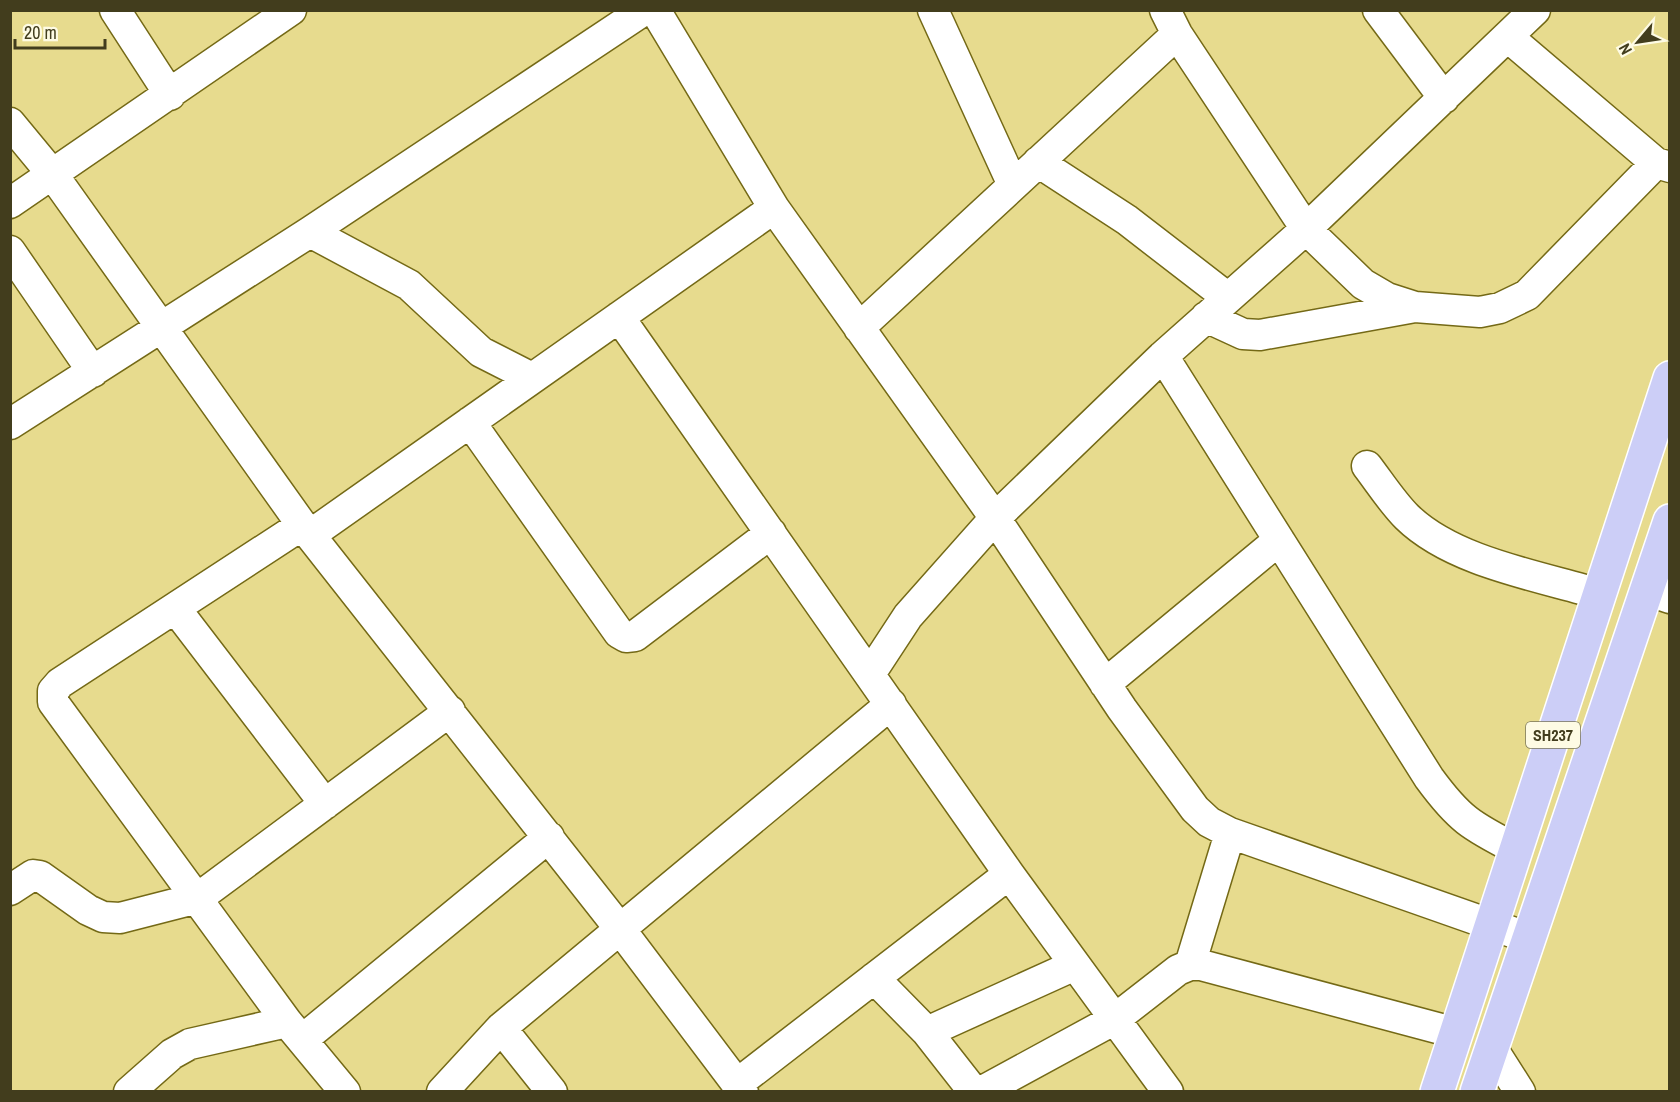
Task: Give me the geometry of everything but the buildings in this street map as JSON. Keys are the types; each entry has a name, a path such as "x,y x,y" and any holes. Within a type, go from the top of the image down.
{"main road":[{"name":"SH237","path":"1437,1092 1670,378"},
{"name":"SH237","path":"1477,1092 1529,938 1658,594 1670,521"}],"street":[{"path":"115,10 170,95"},
{"path":"10,203 291,10"},
{"path":"10,424 310,232 644,10"},
{"path":"655,10 774,208 995,518 1105,684 1195,809 1209,822 1230,833 1529,938"},
{"path":"933,10 1013,185"},
{"path":"1378,10 1444,98"},
{"path":"870,674 908,616 995,518 1163,356 1306,229 1536,10"},
{"path":"859,328 1038,162 1171,22 1306,229 1363,284 1387,298 1415,307 1480,312 1515,302 1527,295 1663,165 1508,36"},
{"path":"10,123 53,175 164,327 306,530 621,929 740,1088 874,978 1010,874"},
{"path":"1038,162 1127,220 1228,298"},
{"path":"345,1092 295,1031 53,702 53,691 60,683 175,608 306,530 470,422 774,208"},
{"path":"310,232 409,285 481,352 532,378"},
{"path":"10,251 93,372"},
{"path":"1206,317 1244,334 1260,335 1415,307"},
{"path":"619,317 1010,874 1168,1092"},
{"path":"1163,356 1450,808 1472,827 1516,849"},
{"path":"470,422 619,633 626,637 635,636 771,533"},
{"path":"1368,466 1408,518 1446,544 1479,558 1599,594"},
{"path":"1105,684 1279,540"},
{"path":"175,608 326,804"},
{"path":"442,1092 501,1028 891,704"},
{"path":"10,890 33,875 40,876 88,910 103,917 120,918 198,898 450,711"},
{"path":"1190,965 1230,833"},
{"path":"129,1092 172,1054 190,1044 295,1031 549,837"},
{"path":"927,1032 1075,965"},
{"path":"981,1092 1115,1019 1178,970 1190,965 1201,965 1456,1033"},
{"path":"874,978 927,1032 974,1092"},
{"path":"501,1028 552,1092"},
{"path":"1492,1048 1520,1092"}]}
